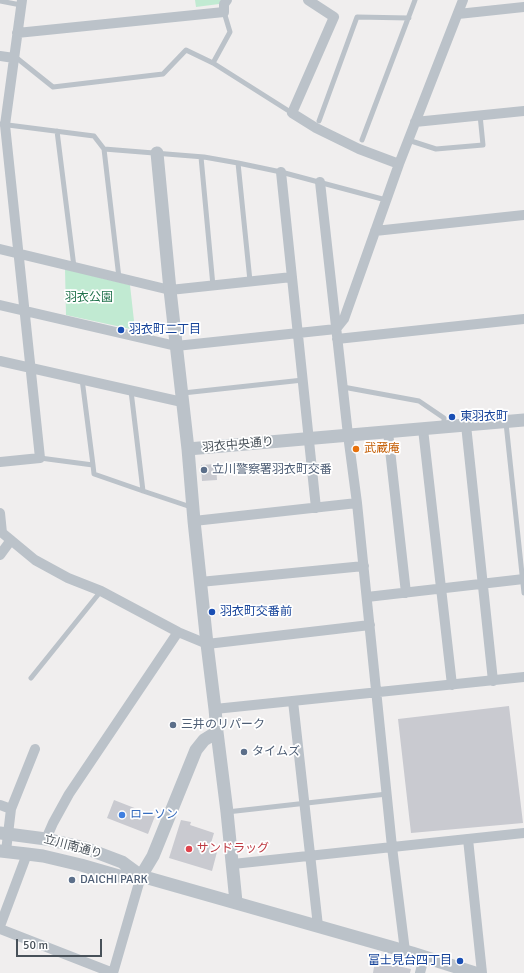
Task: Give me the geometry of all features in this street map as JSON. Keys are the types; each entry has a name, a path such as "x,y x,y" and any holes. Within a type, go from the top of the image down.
{"street":[{"path":"17,33 224,12 224,4 227,0"},
{"path":"308,0 334,17 292,113 316,128 359,149 399,164"},
{"path":"337,334 344,319 408,140 463,0"},
{"path":"0,462 40,458 18,253 2,124 22,2"},
{"path":"458,14 524,7"},
{"path":"0,56 14,58"},
{"path":"415,122 524,111"},
{"name":"羽衣中央通り","path":"157,153 170,290 188,449 524,420"},
{"path":"281,172 316,508"},
{"path":"320,182 364,566 404,951"},
{"path":"375,231 524,215"},
{"path":"0,249 170,290 292,277"},
{"path":"0,305 176,346 298,333 337,334 524,319"},
{"path":"0,361 131,391 182,398"},
{"path":"466,425 494,681"},
{"path":"423,428 452,685"},
{"path":"388,432 406,593"},
{"path":"188,449 200,582 216,709 217,732 233,864 236,902"},
{"path":"194,521 357,503"},
{"path":"0,513 1,532 35,560 68,578 101,591 178,632 207,644 370,625"},
{"path":"0,555 11,540"},
{"path":"200,582 364,566"},
{"path":"367,597 523,580"},
{"path":"46,839 69,794 178,632"},
{"path":"216,709 524,677"},
{"path":"293,701 318,926"},
{"path":"27,854 0,928 113,973 141,876 153,856 196,750 204,740 217,732"},
{"path":"3,851 4,834 11,809 35,749"},
{"path":"0,805 11,809"},
{"path":"233,864 524,833"},
{"name":"立川南通り","path":"4,834 46,839 85,848 122,862 141,876"},
{"path":"468,839 482,973"},
{"name":"立川南通り","path":"3,851 27,854 81,865 119,876 141,876 424,956 475,973"},
{"path":"420,973 424,956"}],"lane":[{"path":"362,140 415,0"},
{"path":"0,1 22,2"},
{"path":"213,64 230,32 224,12"},
{"path":"319,122 357,17 409,18"},
{"path":"14,58 53,87 163,74 186,50 213,64 292,113"},
{"path":"408,140 436,149 484,145 480,115"},
{"path":"2,124 94,136 104,149 118,278"},
{"path":"57,131 74,267"},
{"path":"104,149 201,156 281,172 386,200"},
{"path":"201,156 213,286"},
{"path":"238,163 250,282"},
{"path":"82,379 94,474 193,507"},
{"path":"182,398 303,380"},
{"path":"343,387 419,401 444,418 444,427"},
{"path":"131,391 143,491"},
{"path":"505,421 524,593"},
{"path":"40,458 93,465"},
{"path":"31,678 101,591"},
{"path":"227,812 387,794"}],"green space":[{"path":"195,0 221,0 219,4 196,7"},
{"name":"羽衣公園","path":"65,269 130,285 135,330 66,315"}],"building":[{"path":"216,464 217,480 202,481 201,465"},
{"path":"509,706 523,823 411,833 398,719"},
{"path":"114,800 155,816 148,834 107,818"},
{"path":"181,820 191,822 190,825 214,833 209,850 217,852 212,871 169,858"},
{"path":"375,961 411,969 410,973 373,973"}],"place":[{"name":"羽衣町二丁目","path":"121,330"},
{"name":"東羽衣町","path":"452,417"},
{"name":"武蔵庵","path":"356,449"},
{"name":"立川警察署羽衣町交番","path":"204,470"},
{"name":"羽衣町交番前","path":"212,612"},
{"name":"三井のリパーク","path":"173,725"},
{"name":"タイムズ","path":"244,752"},
{"name":"ローソン","path":"122,815"},
{"name":"サンドラッグ","path":"189,849"},
{"name":"DAICHI PARK","path":"72,880"},
{"name":"富士見台四丁目","path":"460,961"}]}
